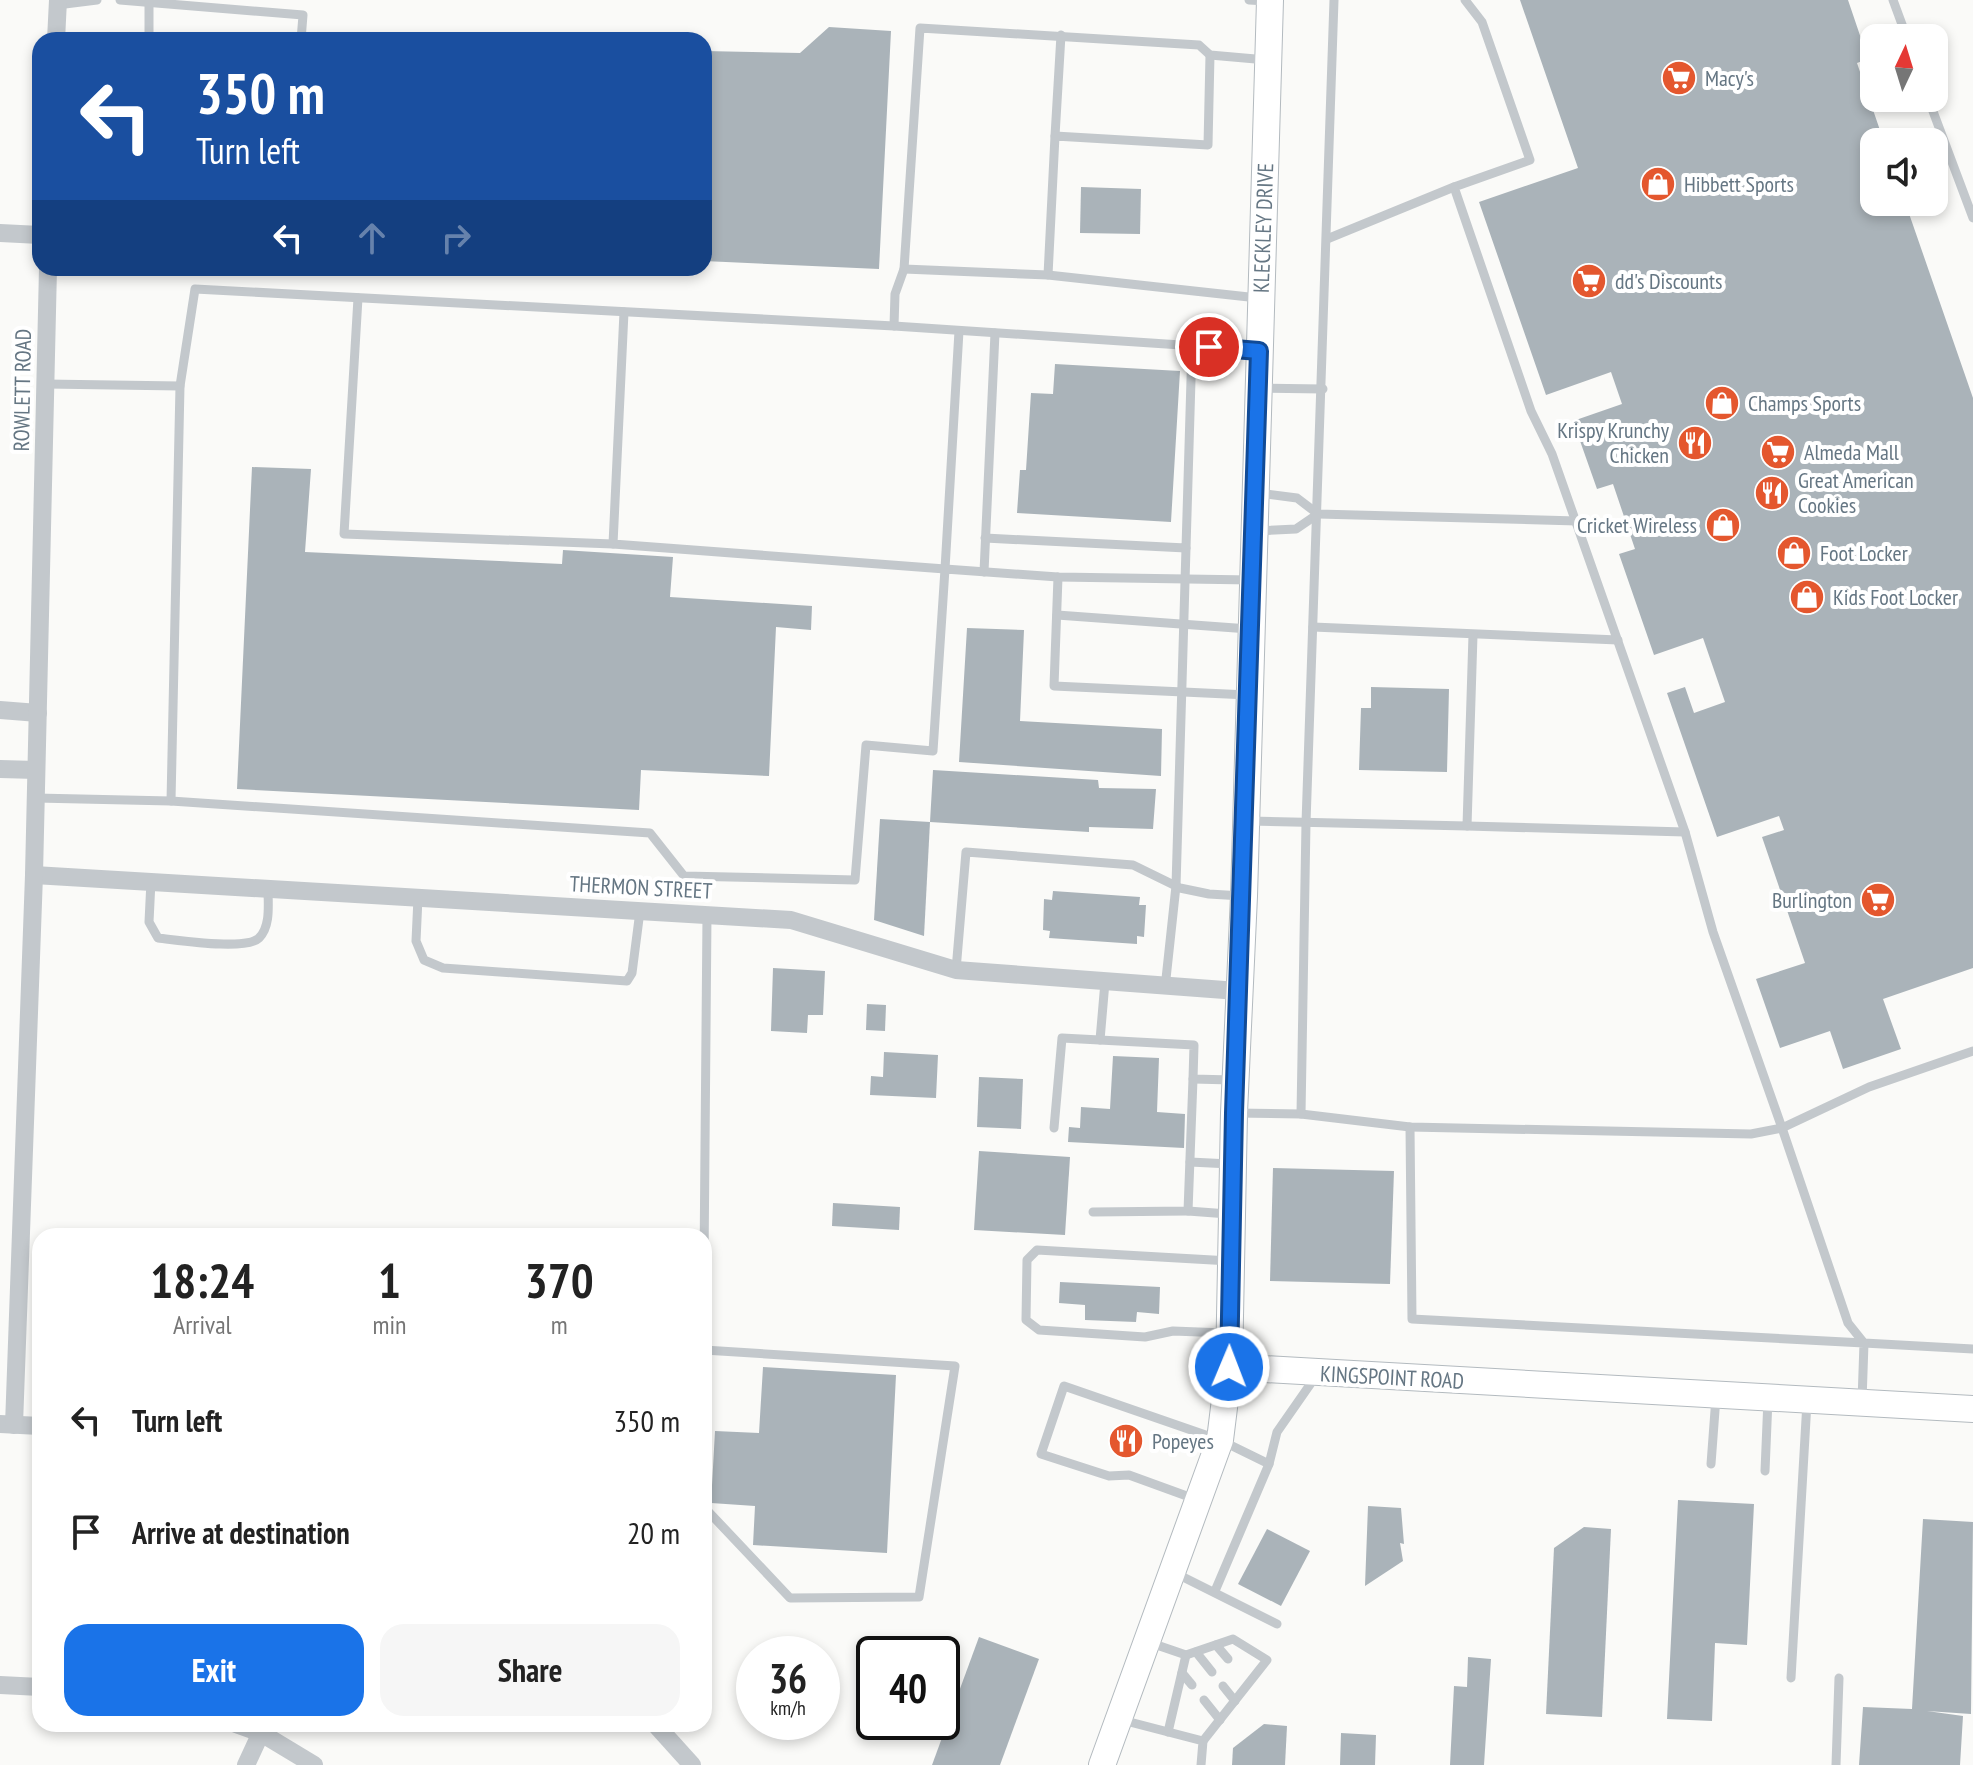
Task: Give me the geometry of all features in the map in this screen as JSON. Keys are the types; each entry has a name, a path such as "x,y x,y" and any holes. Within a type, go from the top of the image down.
{"street":[{"name":"KLECKLEY DRIVE","path":"1229,1367 1234,1113 1244,896 1270,0"},
{"path":"56,32 58,3"},
{"path":"0,233 32,235"},
{"name":"ROWLETT ROAD","path":"7,1424 34,875 48,276"},
{"path":"0,710 38,713"},
{"path":"0,769 36,770"},
{"name":"THERMON STREET","path":"34,875 791,920 956,970 1165,988 1238,991"},
{"path":"1102,1765 1220,1440 1229,1367"},
{"name":"KINGSPOINT ROAD","path":"1229,1367 1973,1409"},
{"path":"7,1424 32,1426"},
{"path":"0,1685 32,1687"},
{"path":"246,1765 262,1732"},
{"path":"267,1732 314,1765"},
{"path":"662,1732 692,1765"}],"lane":[{"path":"58,3 97,0"},
{"path":"120,0 303,15 302,32"},
{"path":"1249,0 1270,0"},
{"path":"1301,1114 1306,823 1334,0"},
{"path":"1327,239 1454,187 1530,160 1482,22 1465,0"},
{"path":"1893,0 1902,24"},
{"path":"149,3 149,32"},
{"path":"894,326 895,294 904,269 920,28 1199,45 1210,55 1267,61"},
{"path":"1048,275 1061,35"},
{"path":"1055,136 1208,145 1210,55"},
{"path":"1933,112 1973,218"},
{"path":"1454,187 1531,411 1552,454 1577,521 1685,832 1713,932 1848,1323 1864,1343 1862,1401"},
{"path":"904,269 1048,275 1261,299"},
{"path":"171,801 180,386 195,289 894,326 1259,351"},
{"path":"358,298 344,534 613,544 1058,577 1253,580"},
{"path":"613,544 624,312"},
{"path":"36,798 171,801 650,833 684,876 855,880 866,745 933,751 959,331"},
{"path":"984,572 995,333"},
{"path":"1165,988 1176,886 1192,346"},
{"path":"46,384 180,386"},
{"path":"1259,388 1323,389"},
{"path":"1255,492 1297,498 1318,514 1577,521"},
{"path":"1254,531 1296,529 1318,514"},
{"path":"985,538 1186,548"},
{"path":"1058,577 1054,686 1249,695"},
{"path":"1057,615 1251,629"},
{"path":"1313,627 1618,640"},
{"path":"1467,826 1473,635"},
{"path":"1246,821 1685,832"},
{"path":"956,970 966,852 1133,865 1176,886 1209,894 1244,896"},
{"path":"151,881 149,922 158,938 245,944 259,938 267,923 268,889"},
{"path":"418,898 416,941 424,960 443,968 627,981 632,973 640,911"},
{"path":"704,1228 707,915"},
{"path":"1100,1040 1105,982"},
{"path":"1054,1128 1062,1038 1194,1045 1188,1211"},
{"path":"1234,1113 1301,1114 1410,1127 1751,1134 1782,1128 1869,1087 1973,1051"},
{"path":"1193,1079 1235,1080"},
{"path":"1410,1127 1412,1319 1973,1349"},
{"path":"1190,1162 1233,1164"},
{"path":"1093,1212 1231,1214"},
{"path":"1230,1261 1037,1250 1027,1260 1026,1320 1039,1330 1145,1337 1173,1331 1230,1333"},
{"path":"712,1351 955,1366 919,1597 790,1598 712,1515"},
{"path":"1215,1591 1269,1464 1277,1432 1318,1374"},
{"path":"1199,1500 1129,1475 1109,1476 1041,1454 1064,1386 1220,1440 1269,1464"},
{"path":"1711,1464 1716,1394"},
{"path":"1765,1471 1768,1397"},
{"path":"1791,1678 1808,1399"},
{"path":"1172,1571 1277,1624"},
{"path":"1168,1732 1182,1673 1191,1654 1233,1639 1267,1660 1203,1741 1201,1765"},
{"path":"1145,1640 1191,1654 1212,1672"},
{"path":"1216,1645 1228,1659"},
{"path":"1182,1673 1192,1685"},
{"path":"1240,1673 1249,1683"},
{"path":"1836,1765 1839,1678"},
{"path":"1223,1686 1235,1701"},
{"path":"1204,1700 1220,1720"},
{"path":"1119,1720 1203,1741"}],"building":[{"name":"Almeda Mall","path":"1520,0 1848,0 1860,35 1860,62 1857,63 1860,72 1860,112 1874,112 1879,128 1860,128 1860,216 1910,216 1973,398 1973,968 1883,999 1901,1049 1843,1069 1830,1031 1780,1048 1756,979 1805,963 1762,837 1784,830 1779,816 1717,837 1667,693 1685,687 1694,713 1725,702 1703,638 1654,655 1619,554 1635,549 1613,484 1597,489 1573,421 1622,404 1611,372 1546,395 1479,202 1578,168"},
{"path":"829,27 891,31 879,269 712,261 712,51 800,53"},
{"path":"1081,187 1141,189 1140,234 1080,233"},
{"path":"1055,364 1180,371 1171,522 1017,513 1020,470 1026,470 1031,393 1053,394"},
{"path":"252,467 311,469 305,552 562,564 563,550 673,557 670,597 812,606 811,630 776,627 769,776 641,770 639,810 237,789"},
{"path":"967,628 1024,630 1020,721 1162,729 1161,776 959,762"},
{"path":"1371,687 1449,689 1447,772 1359,770 1361,708 1371,708"},
{"path":"933,770 1098,780 1099,788 1156,789 1153,829 1089,827 1089,832 930,822"},
{"path":"880,819 930,822 924,936 874,920"},
{"path":"1053,891 1140,897 1139,905 1146,905 1144,937 1137,936 1137,944 1049,938 1050,931 1043,930 1044,899 1052,900"},
{"path":"773,968 825,971 823,1015 808,1015 807,1033 771,1031"},
{"path":"867,1004 886,1005 885,1031 866,1030"},
{"path":"884,1052 938,1055 936,1098 870,1095 871,1076 883,1077"},
{"path":"1113,1056 1159,1058 1157,1112 1185,1114 1184,1148 1068,1142 1069,1127 1080,1128 1081,1107 1110,1109"},
{"path":"979,1077 1023,1079 1021,1129 977,1127"},
{"path":"979,1151 1070,1157 1065,1235 974,1230"},
{"path":"1273,1168 1394,1171 1390,1284 1270,1281"},
{"path":"833,1203 900,1207 899,1230 832,1226"},
{"path":"1060,1282 1160,1287 1159,1314 1137,1312 1136,1322 1085,1320 1085,1305 1059,1303"},
{"path":"763,1367 896,1375 887,1553 753,1545 755,1506 712,1503 712,1485 715,1431 759,1433"},
{"path":"1678,1500 1754,1504 1747,1645 1715,1643 1712,1721 1667,1719"},
{"path":"1368,1506 1401,1508 1404,1544 1400,1543 1403,1561 1365,1586"},
{"path":"1923,1519 1973,1522 1971,1714 1927,1711 1963,1716 1960,1765 1859,1765 1863,1707 1912,1709"},
{"path":"1584,1527 1611,1529 1602,1717 1546,1714 1554,1548"},
{"path":"1267,1529 1310,1551 1281,1606 1238,1584"},
{"path":"979,1637 1039,1659 1000,1765 932,1765 941,1740 960,1740 960,1689"},
{"path":"1468,1657 1491,1659 1484,1765 1450,1765 1454,1686 1467,1687"},
{"path":"1264,1724 1287,1726 1285,1765 1232,1765 1233,1748"},
{"path":"1341,1733 1376,1735 1375,1765 1340,1765"}],"place":[{"name":"Macy's","path":"1679,78"},
{"name":"Hibbett Sports","path":"1658,184"},
{"name":"dd's Discounts","path":"1589,281"},
{"name":"Champs Sports","path":"1722,403"},
{"name":"Krispy Krunchy Chicken","path":"1695,443"},
{"name":"Almeda Mall","path":"1778,452"},
{"name":"Great American Cookies","path":"1772,493"},
{"name":"Cricket Wireless","path":"1723,525"},
{"name":"Foot Locker","path":"1794,553"},
{"name":"Kids Foot Locker","path":"1807,597"},
{"name":"Burlington","path":"1878,900"},
{"name":"Popeyes","path":"1126,1441"}],"route":[{"path":"1209,347 1259,351 1244,896 1234,1113 1229,1367"}]}
